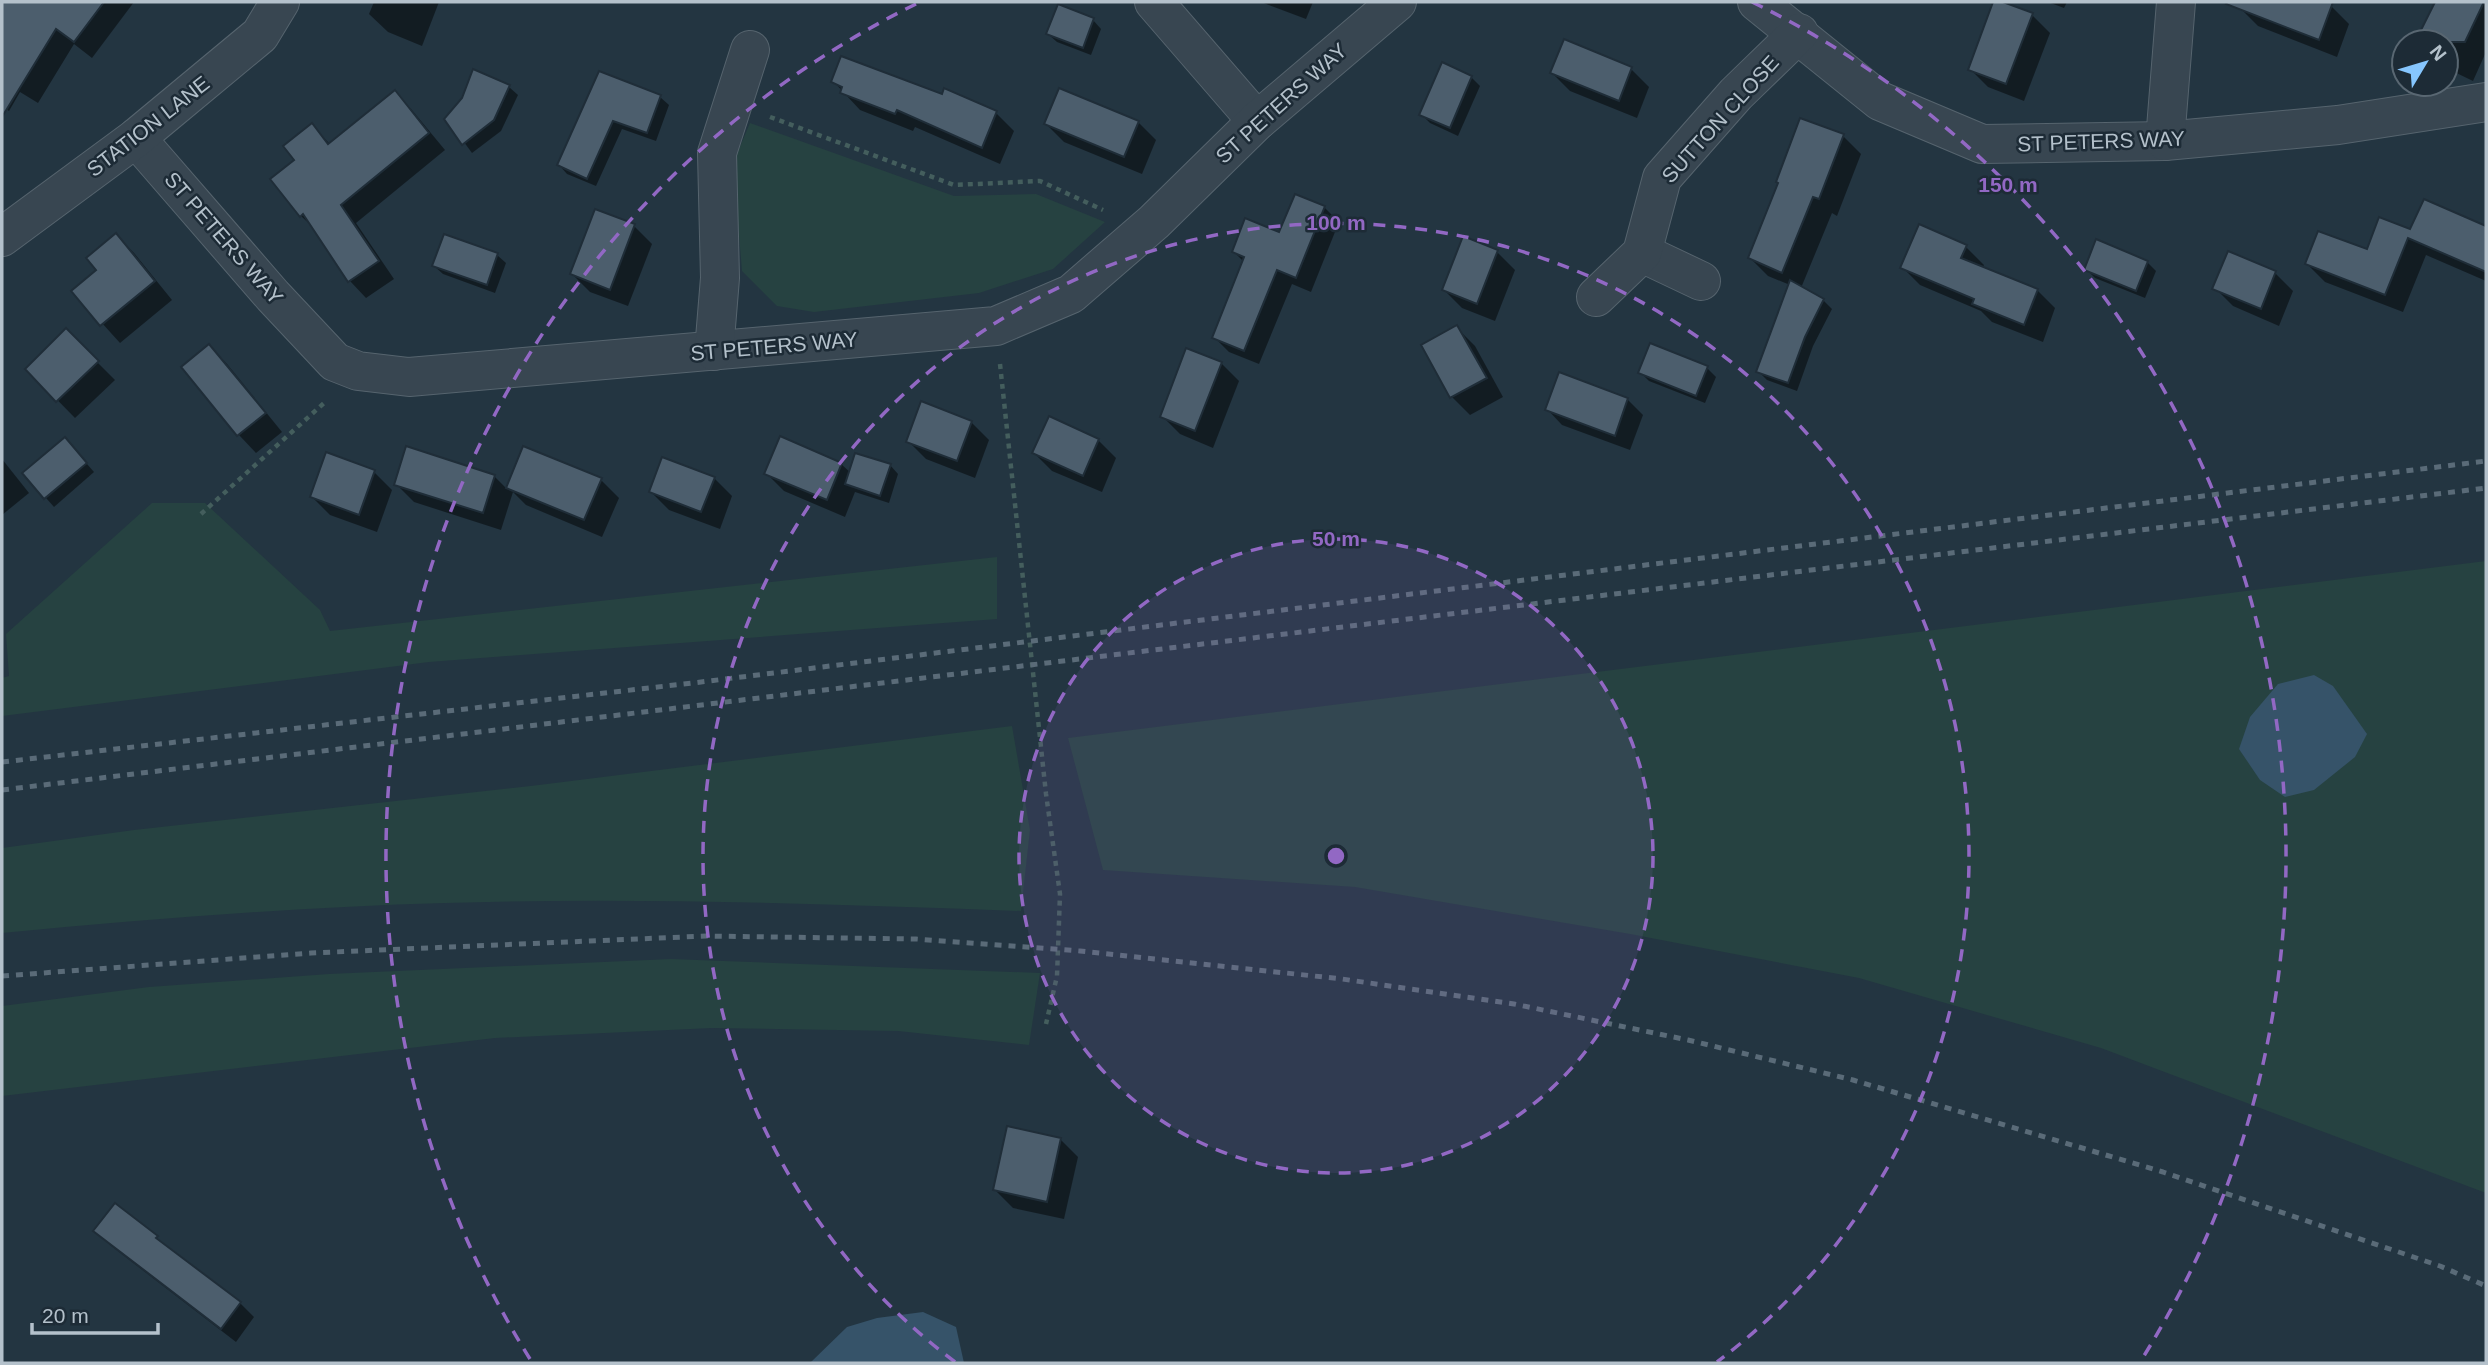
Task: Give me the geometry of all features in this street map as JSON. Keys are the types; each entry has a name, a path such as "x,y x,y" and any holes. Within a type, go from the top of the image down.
{"street":[{"name":"STATION LANE","path":"2,237 136,138 260,35 280,2"},
{"path":"1154,2 1257,121"},
{"name":"ST PETERS WAY","path":"136,138 273,296 335,362 358,371 409,377 996,326 1071,295 1145,229 1257,121 1397,2"},
{"name":"ST PETERS WAY","path":"1757,2 1799,33 1880,101 1982,144 2165,141 2338,125 2486,102"},
{"path":"2165,141 2176,2"},
{"name":"SUTTON CLOSE","path":"1643,253 1662,178 1736,94 1799,33"},
{"path":"713,351 720,278 717,153 750,50"},
{"path":"1596,297 1643,253 1701,281"}],"path":[{"path":"733,104 954,185 1040,181 1145,229"},
{"path":"996,326 1044,780 1060,894 1057,976 1046,1024"},
{"path":"201,514 358,371"}],"green space":[{"path":"750,123 954,196 1036,194 1105,222 1053,269 979,293 814,312 777,306 742,271 733,163"},
{"path":"152,503 205,503 320,610 330,631 997,557 997,619 429,662 2,716 2,678 9,676 6,634"},
{"path":"2486,561 2486,1193 2101,1048 1859,978 1630,934 1355,887 1103,870 1068,738"},
{"path":"1012,726 1030,830 1021,911 733,902 517,901 279,911 2,933 2,848"},
{"path":"671,959 1040,973 1029,1045 898,1031 712,1028 495,1038 2,1096 2,1006 149,987 329,974"}],"water":[{"path":"2314,675 2333,686 2367,734 2355,757 2314,790 2285,797 2260,780 2239,749 2250,717 2278,684"},
{"path":"923,1312 956,1327 964,1363 810,1363 847,1327 877,1318"}],"building":[{"path":"2,2 104,2 74,42 56,29 2,117"},
{"path":"1993,2 2003,2 2033,13 2006,84 1968,70"},
{"path":"2333,2 2319,40 2226,4"},
{"path":"2435,2 2484,2 2465,42 2460,42 2460,28 2422,28"},
{"path":"1058,4 1094,18 1083,48 1046,34"},
{"path":"1564,39 1632,67 1619,101 1550,73"},
{"path":"841,56 942,94 944,88 997,111 982,148 897,110 895,114 840,93 842,87 831,82"},
{"path":"1442,62 1472,76 1450,128 1419,115"},
{"path":"473,69 510,85 494,120 462,145 444,119 462,98"},
{"path":"599,71 661,95 647,133 613,121 587,179 557,165"},
{"path":"1059,88 1139,121 1124,157 1044,124"},
{"path":"395,90 429,133 341,205 379,261 348,282 303,214 300,217 270,179 294,160 283,146 312,123 328,144"},
{"path":"1800,118 1844,134 1819,199 1813,197 1782,273 1748,258"},
{"path":"1295,194 1325,206 1296,278 1277,270 1244,351 1212,338 1244,257 1232,252 1245,218 1279,232"},
{"path":"2424,199 2486,226 2486,272 2408,238 2385,295 2305,264 2318,231 2367,249 2379,217 2410,229"},
{"path":"595,209 635,224 610,290 570,274"},
{"path":"1919,224 1967,245 1961,258 2038,289 2024,325 1972,304 1974,299 1900,268"},
{"path":"116,233 155,281 100,326 71,291 96,270 86,258"},
{"path":"444,234 498,253 487,285 432,266"},
{"path":"1463,236 1498,250 1477,304 1442,290"},
{"path":"2096,239 2148,261 2136,291 2084,270"},
{"path":"2228,251 2276,271 2261,309 2212,289"},
{"path":"1790,280 1824,299 1805,337 1788,383 1756,372"},
{"path":"1457,325 1487,378 1450,398 1421,345"},
{"path":"66,328 99,361 56,402 25,369"},
{"path":"1650,343 1708,366 1696,396 1638,373"},
{"path":"209,344 266,413 237,436 181,367"},
{"path":"1186,348 1222,362 1195,431 1160,417"},
{"path":"1559,372 1628,398 1615,436 1545,410"},
{"path":"921,401 972,421 957,461 906,442"},
{"path":"1049,416 1099,439 1083,476 1032,453"},
{"path":"780,436 842,463 827,500 764,474"},
{"path":"65,437 87,463 44,499 22,473"},
{"path":"406,446 495,475 483,513 394,485"},
{"path":"523,446 602,478 584,520 506,488"},
{"path":"326,452 375,470 359,515 310,497"},
{"path":"855,453 891,464 880,496 845,484"},
{"path":"662,457 715,477 701,512 649,492"},
{"path":"1007,1126 1061,1138 1047,1202 993,1190"},
{"path":"115,1203 158,1236 156,1238 241,1302 221,1329 93,1231"}],"railway":[{"path":"2,762 701,682 2486,461"},
{"path":"2,790 2486,488"},
{"path":"2,976 311,953 706,936 916,939 1080,951 1342,979 1514,1004 1688,1040 1853,1080 2163,1172 2440,1266 2486,1286"}]}
